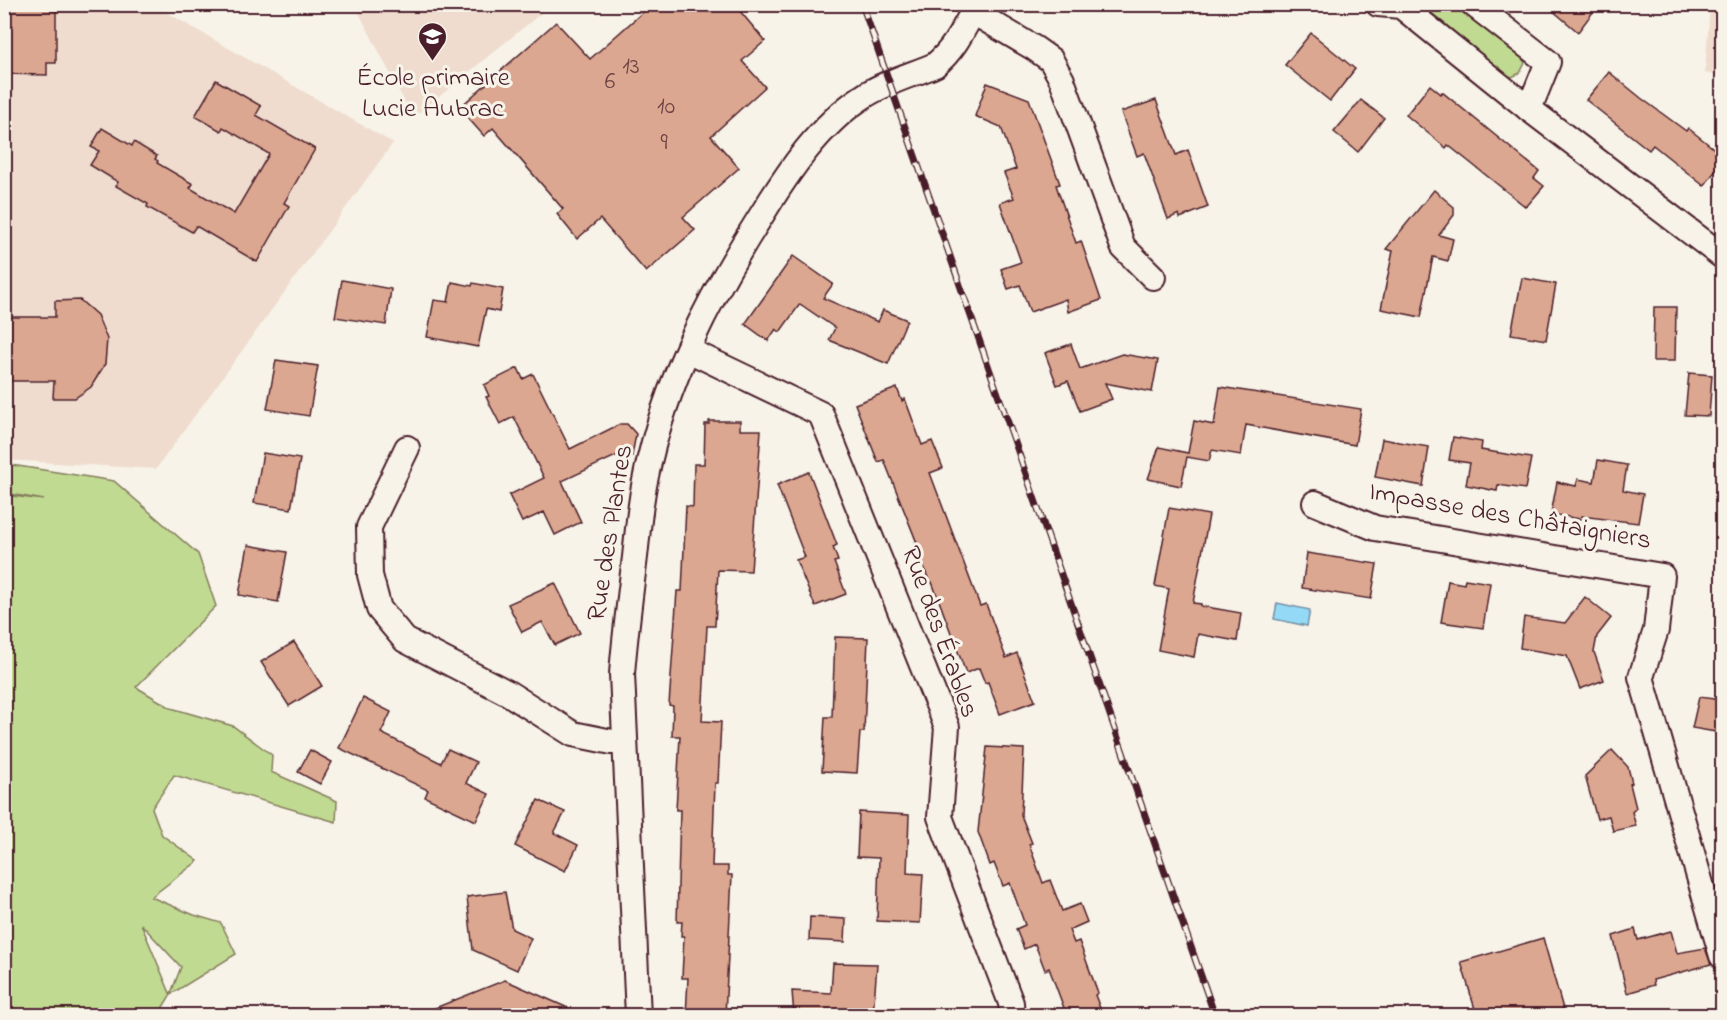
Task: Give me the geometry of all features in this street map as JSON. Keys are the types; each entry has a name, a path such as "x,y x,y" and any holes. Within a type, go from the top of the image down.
{"street":[{"path":"1473,4 1548,62 1529,109"},
{"path":"1394,5 1722,256"},
{"path":"975,8 1051,60 1062,80 1123,248 1153,277"},
{"name":"Rue des Plantes","path":"638,1016 622,674 646,476 671,393 687,350 709,303 741,247 772,198 820,135 846,109 866,94 935,65 955,44 975,8"},
{"name":"Rue des Érables","path":"687,350 821,414 947,727 940,818 1011,1003 1012,1016"},
{"path":"407,448 369,527 370,575 379,609 405,640 508,693 573,734 612,742 625,741"},
{"name":"Impasse des Châtaigniers","path":"1315,503 1375,528 1662,576 1656,630 1641,677 1722,956"}],"shaded area":[{"path":"1710,4 1722,5 1722,77 1705,73"},
{"path":"4,5 162,5 159,8 393,143 156,469 5,460"},
{"name":"École primaire Lucie Aubrac","path":"355,5 551,5 413,118"}],"green space":[{"path":"1425,5 1457,5 1519,54 1525,63 1520,73 1512,77 1507,75 1429,11"},
{"path":"5,464 114,481 198,554 216,606 136,687 171,708 233,726 272,755 271,772 337,801 336,822 174,775 152,808 162,835 198,861 151,897 194,915 221,923 236,954 171,994 158,1015 5,1015 5,495 44,500 5,493","holes":["141,924 181,967 170,993"]}],"water":[{"path":"1277,603 1310,610 1307,626 1274,619"}],"building":[{"path":"4,4 56,6 56,63 47,63 47,75 4,74"},
{"path":"652,4 734,4 765,41 742,61 765,87 711,136 739,168 683,217 695,230 646,272 600,219 577,239 557,214 563,209 493,128 484,136 459,108 556,22 590,59"},
{"path":"1545,4 1599,4 1578,32"},
{"path":"1311,33 1355,69 1330,101 1285,65"},
{"path":"1609,72 1641,98 1686,131 1688,128 1722,155 1722,162 1704,186 1653,145 1649,150 1586,100"},
{"path":"216,80 261,106 256,115 315,149 284,203 289,206 257,262 196,226 192,232 147,207 148,204 116,186 118,182 90,165 99,151 91,147 102,128 132,146 134,142 157,156 155,159 157,163 193,184 190,188 234,214 269,154 223,127 221,131 195,116"},
{"path":"987,83 1029,99 1060,184 1056,185 1076,243 1081,241 1101,300 1068,312 1066,299 1030,312 1020,285 1008,289 1001,269 1021,262 1000,203 1014,198 1004,173 1016,169 1001,127 975,116"},
{"path":"1430,85 1441,94 1442,92 1539,171 1534,178 1544,186 1526,207 1448,145 1446,148 1406,115"},
{"path":"1156,100 1176,155 1188,150 1208,207 1180,218 1179,214 1168,219 1144,153 1137,156 1121,112"},
{"path":"1361,100 1384,118 1358,152 1334,132"},
{"path":"1434,190 1454,207 1454,215 1439,235 1453,239 1448,261 1433,257 1421,317 1381,309 1393,251 1386,249"},
{"path":"793,256 833,284 823,298 878,322 883,310 907,320 888,364 829,340 835,328 800,304 780,332 776,329 768,341 745,324"},
{"path":"1522,278 1556,284 1546,340 1511,334"},
{"path":"342,280 391,289 386,325 335,317"},
{"path":"452,282 472,286 473,283 503,289 499,312 486,309 478,347 427,337 434,300 448,302"},
{"path":"80,300 97,315 107,339 105,364 91,387 75,398 53,398 54,381 4,381 4,317 55,317 55,301"},
{"path":"1654,307 1676,307 1675,361 1653,361"},
{"path":"1071,344 1080,369 1122,354 1158,360 1152,392 1105,383 1112,399 1080,411 1068,381 1057,385 1045,353"},
{"path":"276,360 318,366 309,416 267,409"},
{"path":"518,368 523,379 533,374 570,449 620,424 627,424 636,434 632,456 620,454 562,481 581,522 555,535 544,512 522,522 509,495 544,478 514,417 500,424 486,397 489,396 484,385"},
{"path":"1689,373 1712,375 1709,416 1685,415"},
{"path":"1220,387 1361,409 1355,445 1246,425 1241,455 1212,450 1209,461 1187,457 1181,486 1148,479 1159,447 1188,453 1194,421 1214,425"},
{"path":"897,388 902,401 905,399 922,445 932,441 943,468 930,473 980,606 986,604 1006,658 1017,653 1035,701 1000,714 988,682 985,683 979,668 966,673 884,460 878,462 855,404"},
{"path":"709,421 740,421 740,430 761,430 751,571 718,570 715,626 707,626 702,721 721,722 718,783 715,783 712,866 728,866 728,875 732,875 725,1016 686,1016 688,978 682,978 684,936 681,936 682,922 677,922 680,810 676,810 680,736 672,736 673,706 669,705 677,591 682,591 686,506 693,507 694,464 704,464 705,424 709,424"},
{"path":"1453,437 1482,442 1481,450 1531,458 1525,489 1498,485 1497,491 1466,485 1470,463 1449,460"},
{"path":"1382,439 1429,447 1423,486 1375,477"},
{"path":"263,453 300,459 291,509 254,503"},
{"path":"1598,460 1627,465 1623,490 1643,494 1638,523 1581,516 1580,519 1551,514 1557,482 1576,486 1578,479 1594,482"},
{"path":"809,472 837,545 833,547 838,561 834,562 846,594 815,606 796,560 805,557 777,485"},
{"path":"1169,508 1209,515 1193,603 1241,613 1237,641 1198,634 1194,657 1158,650 1169,589 1155,586"},
{"path":"248,545 287,552 278,602 239,595"},
{"path":"1307,553 1377,564 1371,599 1302,588"},
{"path":"1465,579 1490,583 1483,628 1441,622 1448,581 1464,584"},
{"path":"555,583 580,633 555,645 542,622 522,632 508,604"},
{"path":"1585,597 1611,618 1597,636 1594,652 1604,680 1580,689 1567,656 1520,648 1524,617 1565,623"},
{"path":"835,637 868,638 864,732 860,732 857,773 822,771 825,717 832,717"},
{"path":"294,642 322,686 289,706 261,662"},
{"path":"1699,697 1722,700 1722,733 1692,728"},
{"path":"363,698 391,712 381,733 441,763 448,749 476,762 466,783 489,794 476,821 425,797 428,790 339,748"},
{"path":"987,747 1024,749 1021,815 1032,843 1029,844 1043,883 1050,880 1062,911 1080,904 1087,922 1069,930 1074,943 1079,941 1098,993 1095,995 1103,1016 1067,1016 1049,968 1045,970 1035,944 1024,949 1016,929 1025,925 1010,883 1003,886 994,863 990,865 978,832"},
{"path":"310,750 332,762 320,784 298,772"},
{"path":"1612,750 1628,767 1636,808 1632,812 1636,826 1613,831 1609,816 1597,819 1585,776"},
{"path":"538,800 565,812 554,833 578,845 565,871 515,846"},
{"path":"859,812 909,815 907,873 923,874 920,923 877,921 879,858 857,857"},
{"path":"505,892 512,929 531,938 517,970 473,950 467,897"},
{"path":"810,917 846,919 845,942 809,940"},
{"path":"1635,929 1638,940 1671,931 1677,953 1705,948 1711,964 1653,980 1654,985 1627,993 1613,936"},
{"path":"1543,938 1565,1016 1477,1016 1461,962"},
{"path":"833,963 877,964 873,1016 794,1016 792,991 831,993"},
{"path":"505,980 586,1016 420,1016 420,1014"}],"railway":[{"path":"862,4 1215,1016"}],"place":[{"name":"École primaire Lucie Aubrac","path":"433,62"}]}
